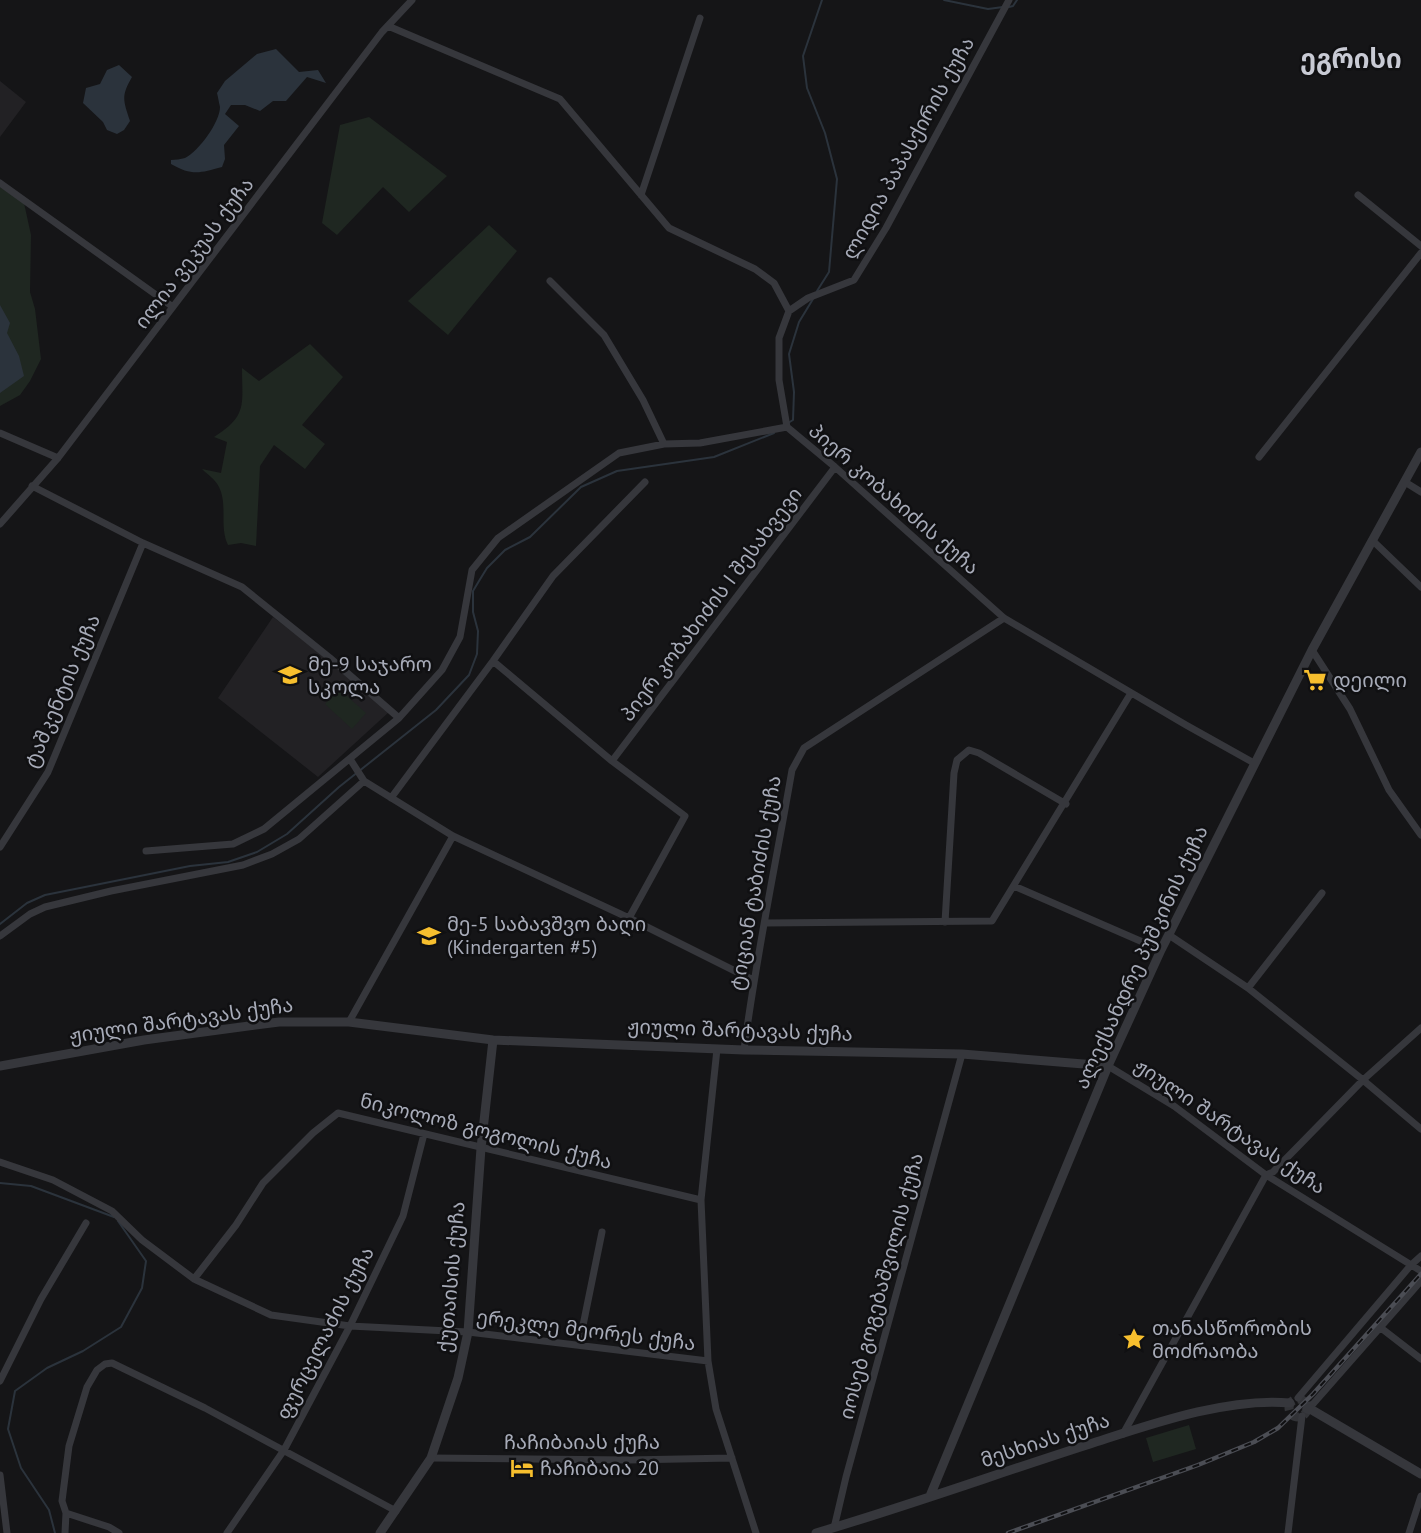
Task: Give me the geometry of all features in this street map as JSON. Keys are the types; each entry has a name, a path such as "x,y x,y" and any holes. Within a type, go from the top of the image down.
{"street":[{"name":"ილია ვეკუას ქუჩა","path":"0,524 58,458 388,26 412,0"},
{"name":"ლიდია პაპასქირის ქუჩა","path":"789,311 808,298 854,280 886,228 1009,0"},
{"path":"641,195 700,18"},
{"path":"388,26 560,99 669,228 755,268 774,283 789,311 779,338 779,380 787,427"},
{"path":"0,183 173,307"},
{"path":"1358,195 1421,246"},
{"path":"1259,457 1421,253"},
{"path":"550,281 603,335 643,400 664,444"},
{"name":"პიერ კობახიძის ქუჩა","path":"146,851 233,844 264,829 399,718 442,670 460,638 472,570 498,538 619,453 664,444 700,443 787,427 836,467 1004,618 1254,763"},
{"path":"0,433 58,458"},
{"name":"ალექსანდრე პუშკინის ქუჩა","path":"930,1496 1108,1066 1161,950 1312,650 1421,452"},
{"name":"პიერ კობახიძის I შესახვევი","path":"612,761 836,467"},
{"path":"391,798 553,576 645,482"},
{"path":"1405,482 1421,492"},
{"path":"32,486 143,543 242,587 330,658 399,718"},
{"path":"1372,540 1421,587"},
{"name":"ტაშკენტის ქუჩა","path":"0,847 48,772 143,543"},
{"name":"ტიციან ტაბიძის ქუჩა","path":"744,1050 753,980 792,770 804,748 1004,618"},
{"path":"1312,650 1350,709 1389,790 1421,835"},
{"path":"493,661 612,761 685,816 629,918"},
{"path":"765,923 992,921 1066,804 1131,693"},
{"path":"945,922 954,773 957,760 969,750 979,753 1066,804"},
{"path":"350,759 363,780 453,836 629,918 753,980"},
{"path":"0,936 30,914 45,907 111,891 243,865 272,854 299,839 363,780"},
{"path":"349,1022 453,836"},
{"path":"1014,886 1161,950"},
{"path":"1248,988 1322,893"},
{"path":"1169,935 1248,988 1421,1129"},
{"name":"ჟიული შარტავას ქუჩა","path":"0,1066 144,1040 279,1022 349,1022 493,1040 744,1050 962,1054 1108,1066 1174,1106 1266,1175 1421,1271"},
{"path":"1123,1434 1266,1175 1273,1172 1363,1080 1421,1028"},
{"name":"ქუთაისის ქუჩა","path":"380,1533 431,1458 458,1378 468,1332 481,1148 493,1040"},
{"path":"717,1049 701,1200 708,1361 716,1408 756,1533"},
{"name":"იოსებ გოგებაშვილის ქუჩა","path":"834,1528 962,1054"},
{"name":"ნიკოლოზ გოგოლის ქუჩა","path":"194,1279 236,1225 263,1183 333,1115 342,1113 701,1200"},
{"name":"ფურცელაძის ქუჩა","path":"227,1533 284,1450 350,1326 403,1216 424,1134"},
{"name":"ერეკლე მეორეს ქუჩა","path":"0,1162 53,1180 112,1210 142,1240 194,1279 271,1315 350,1326 468,1332 708,1361"},
{"path":"0,1381 41,1299 86,1223"},
{"path":"579,1345 602,1232"},
{"path":"1294,1401 1421,1256"},
{"path":"1288,1533 1305,1410 1313,1404 1421,1281"},
{"path":"1381,1328 1421,1359"},
{"path":"65,1533 66,1514 62,1501 72,1436 87,1387 97,1370 105,1364 112,1363 205,1408 396,1510"},
{"name":"მესხიას ქუჩა","path":"816,1533 1123,1434 1195,1414 1254,1402 1294,1401"},
{"path":"1305,1410 1312,1410 1421,1474"},
{"name":"ჩაჩიბაიას ქუჩა","path":"431,1458 628,1460 732,1458"},
{"path":"0,1475 7,1533"},
{"path":"1409,1533 1421,1496"},
{"path":"66,1514 109,1527 119,1533"}],"shaded area":[{"path":"276,49 299,72 318,70 326,83 307,77 286,101 273,101 260,111 245,105 231,105 225,114 239,126 224,145 225,159 222,167 191,172 171,164 171,160 185,158 191,154 208,136 219,113 217,93 225,81 257,54"},
{"path":"119,65 132,77 124,98 130,121 124,130 117,134 107,130 103,122 83,103 86,88 100,84 107,70"},
{"path":"0,81 26,102 0,137"},
{"path":"369,117 447,176 409,212 383,187 337,235 322,223 340,125"},
{"path":"0,187 24,203 31,235 30,292 35,309 41,359 20,395 0,406"},
{"path":"489,225 517,251 448,335 408,301"},
{"path":"0,305 10,323 7,333 19,356 24,376 0,393"},
{"path":"310,344 343,377 302,425 325,444 305,469 274,445 260,466 256,546 241,543 228,545 224,530 222,494 216,482 202,469 221,473 227,442 214,437 233,422 241,408 242,368 259,381"},
{"name":"მე-9 საჯარო სკოლა","path":"273,617 320,653 389,712 318,777 218,698"},
{"path":"339,689 366,713 352,729 325,704"},
{"path":"1189,1425 1196,1449 1153,1462 1146,1438"}],"waterway":[{"path":"817,291 829,272 837,179 825,133 807,88 803,56 822,0"},
{"path":"944,0 988,9 1003,7"},
{"path":"1009,7 1013,6 1017,0"},
{"path":"788,423 793,420 794,392 789,354 799,322 813,299"},
{"path":"0,924 27,903 45,895 190,866 228,862 257,852 287,834 339,787 436,710 469,675 477,654 478,631 473,612 473,591 487,568 505,550 530,537 581,487 617,471 714,457 774,433"},
{"path":"0,1183 31,1186 114,1217"},
{"path":"55,1533 49,1510 21,1468 8,1429 15,1391 47,1368 83,1351 121,1327 142,1288 146,1261 118,1221"}],"tunnel":[{"path":"1294,1399 1302,1399 1307,1404 1307,1408 1305,1415 1294,1417 1289,1412 1289,1404 1294,1399"}],"railway":[{"path":"1008,1533 1198,1465 1254,1442 1278,1428 1313,1394 1421,1274"}],"place":[{"name":"მე-9 საჯარო სკოლა","path":"290,675"},
{"name":"დეილი","path":"1315,680"},
{"name":"მე-5 საბავშვო ბაღი (Kindergarten #5)","path":"429,936"},
{"name":"თანასწორობის მოძრაობა","path":"1134,1339"},
{"name":"ჩაჩიბაია 20","path":"522,1468"}],"district":[{"name":"ეგრისი","path":"1351,58"}]}
